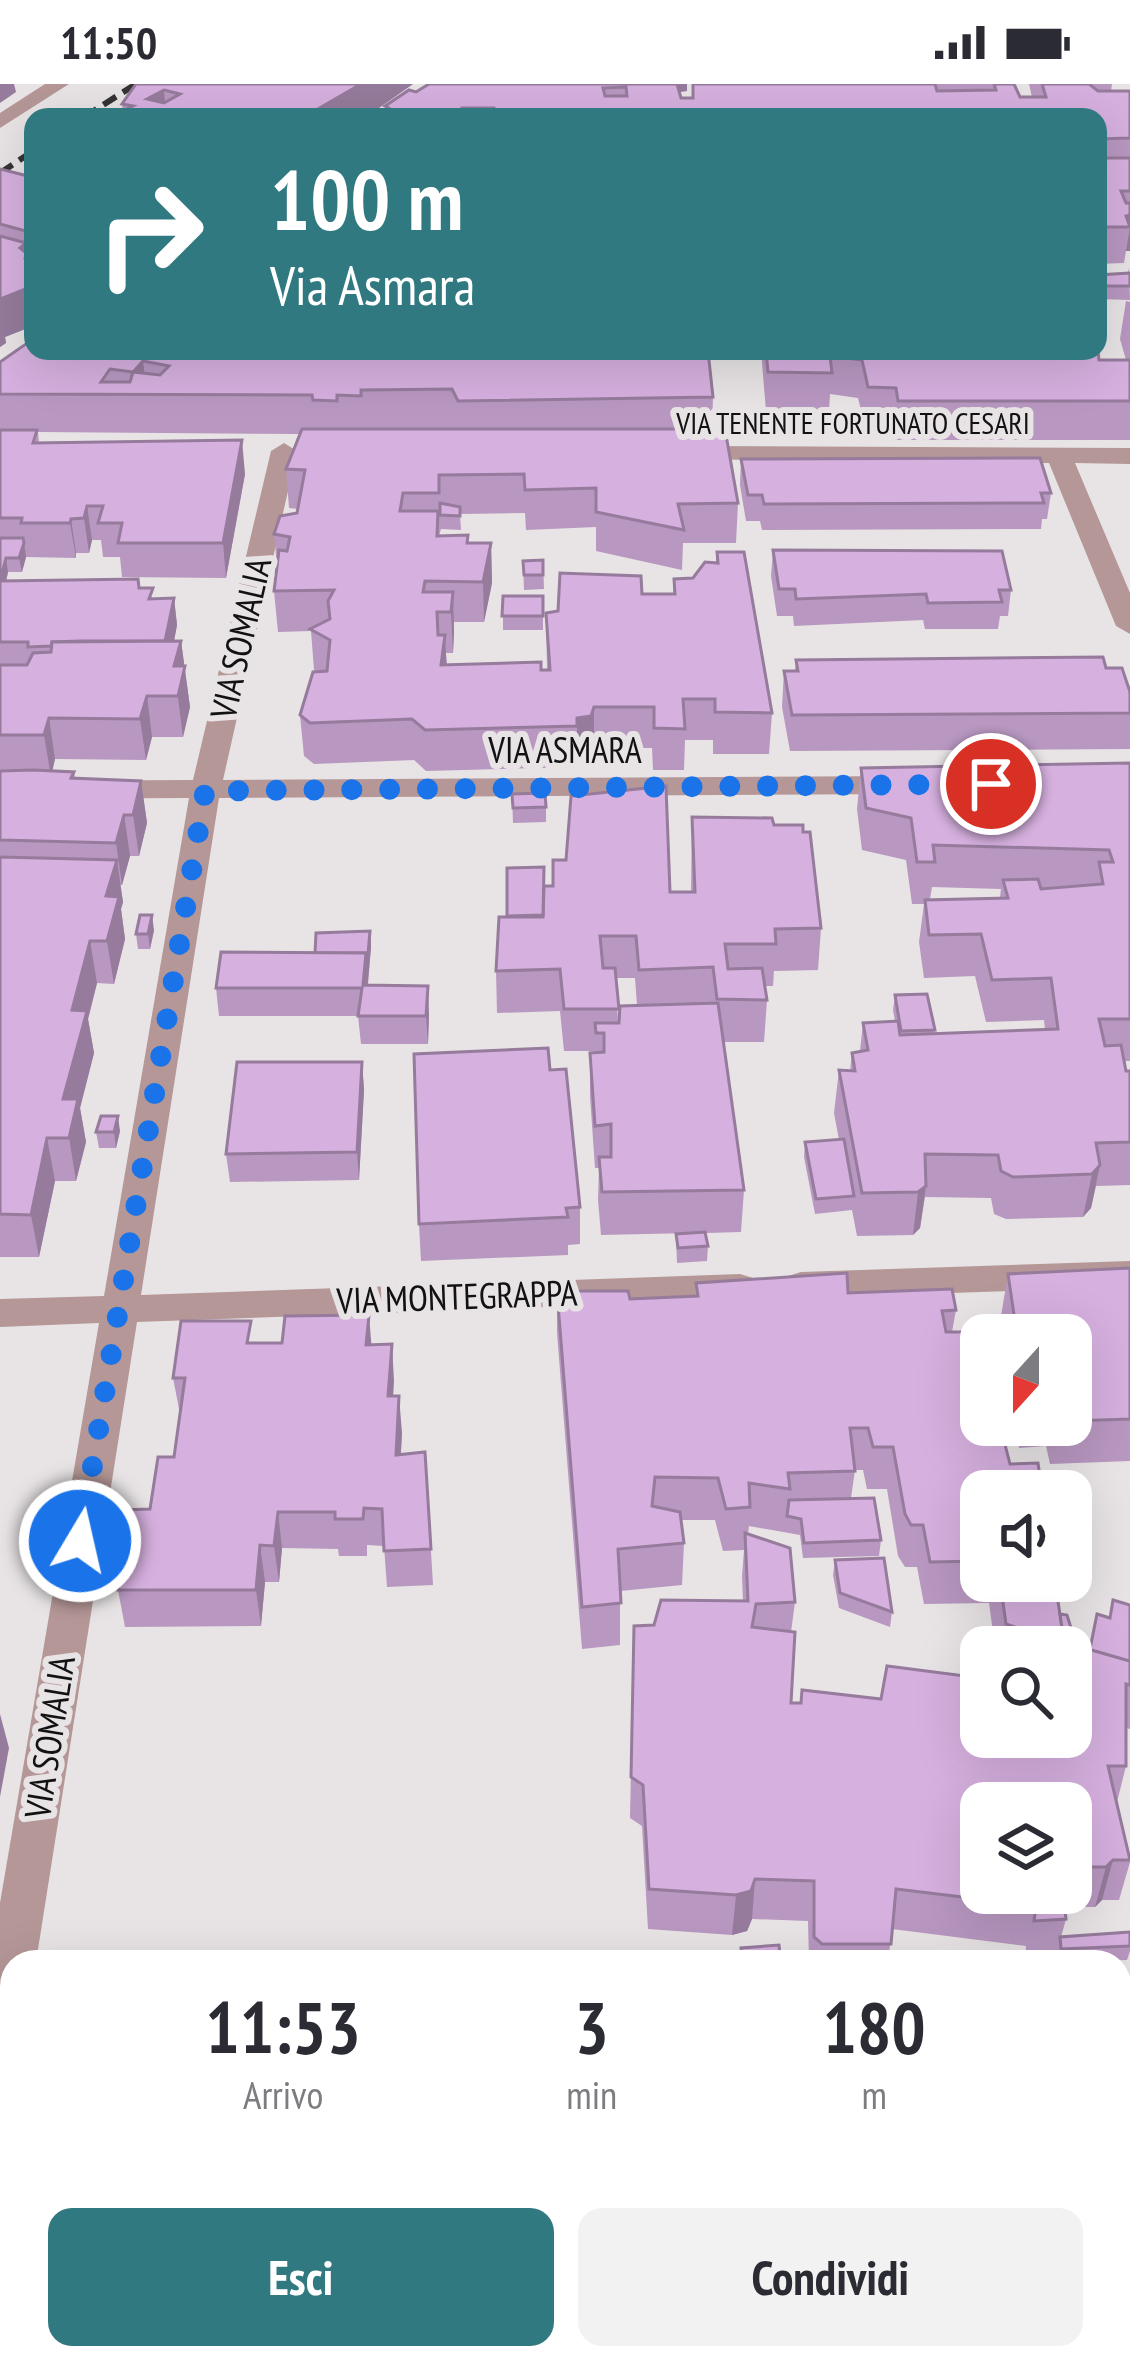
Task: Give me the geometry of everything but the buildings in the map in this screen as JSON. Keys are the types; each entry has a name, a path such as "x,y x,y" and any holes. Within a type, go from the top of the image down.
{"street":[{"path":"0,122 59,84"},
{"name":"VIA SOMALIA","path":"16,1950 205,791 284,451"},
{"name":"VIA TENENTE FORTUNATO CESARI","path":"660,454 1130,456"},
{"path":"1059,456 1130,626"},
{"name":"VIA ASMARA","path":"0,790 940,784"},
{"name":"VIA MONTEGRAPPA","path":"0,1312 1130,1274"}],"railway":[{"path":"98,108 136,84"},
{"path":"0,173 24,157"}],"route":[{"path":"80,1541 205,791 991,784"}]}
